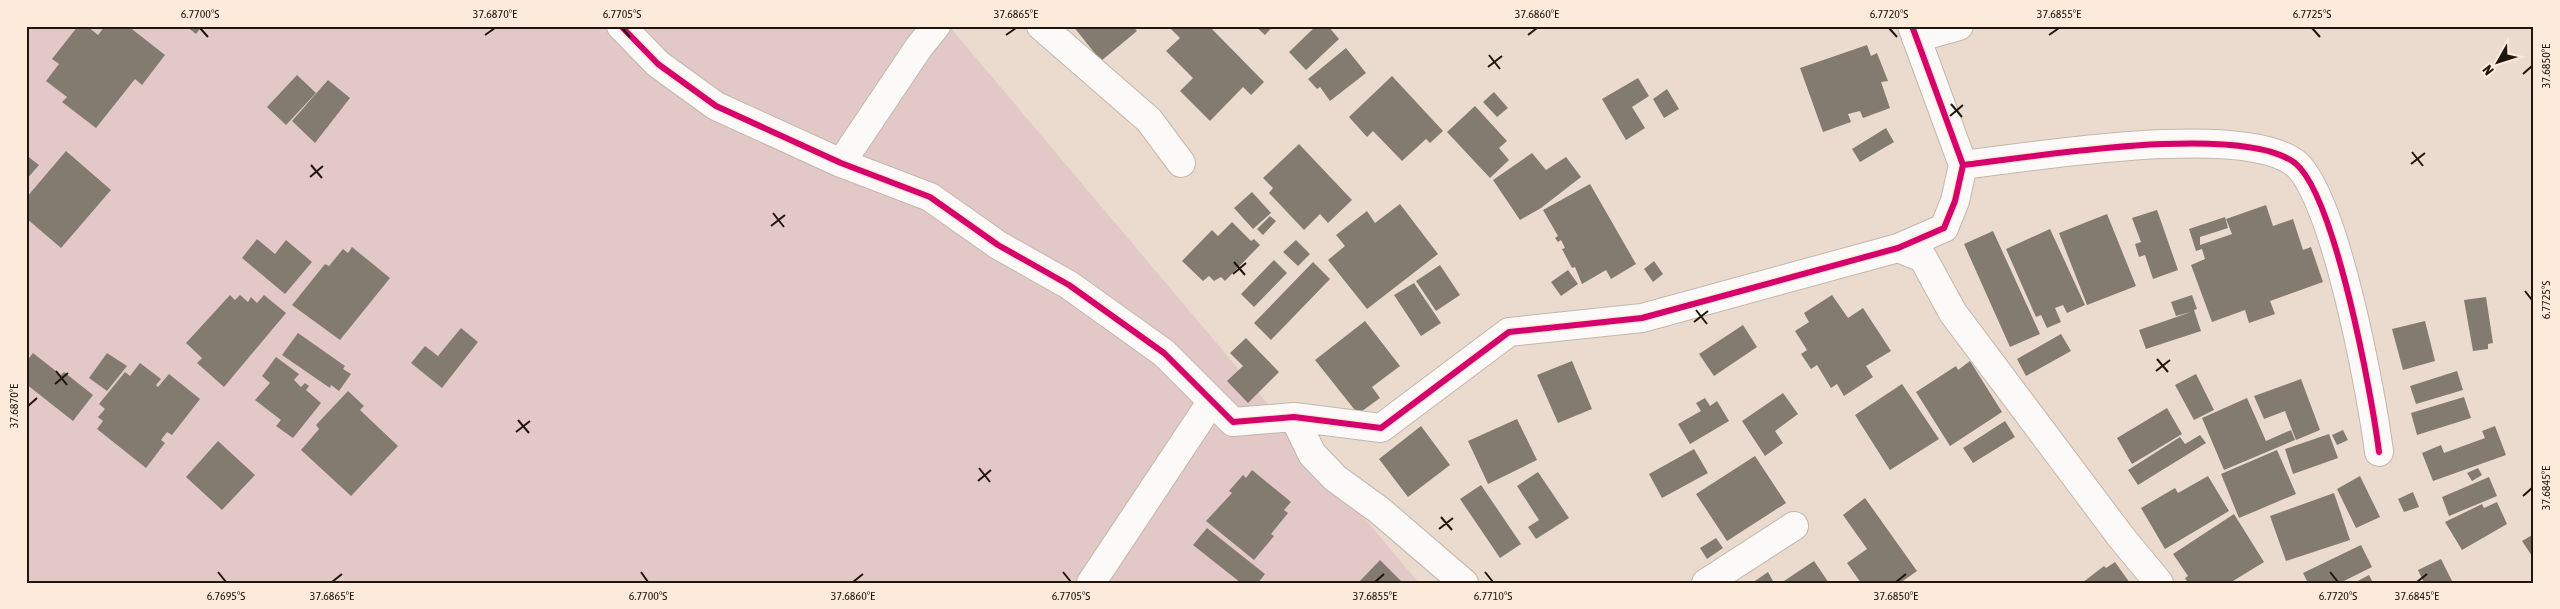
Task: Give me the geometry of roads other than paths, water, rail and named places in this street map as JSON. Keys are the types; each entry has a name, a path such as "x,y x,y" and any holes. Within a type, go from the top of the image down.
{"street":[{"path":"621,26 658,64 716,106 841,163 930,197 998,245 1069,285 1164,353 1233,422 1294,417 1381,428 1509,332 1642,318 1898,248 1944,228 1955,201 1963,165 1914,32 1959,26"},
{"path":"841,163 913,55 936,26"},
{"path":"1041,26 1150,120 1181,163"},
{"path":"1963,165 2109,147 2216,143 2262,148 2285,156 2297,165 2309,179 2322,206 2345,286 2363,359 2372,402 2379,452"},
{"path":"1898,248 1923,258 1953,314 2122,538 2159,583"},
{"path":"1092,583 1212,401"},
{"path":"1294,417 1312,454 1335,478 1379,510 1464,583"},
{"path":"1706,583 1794,526"}]}
